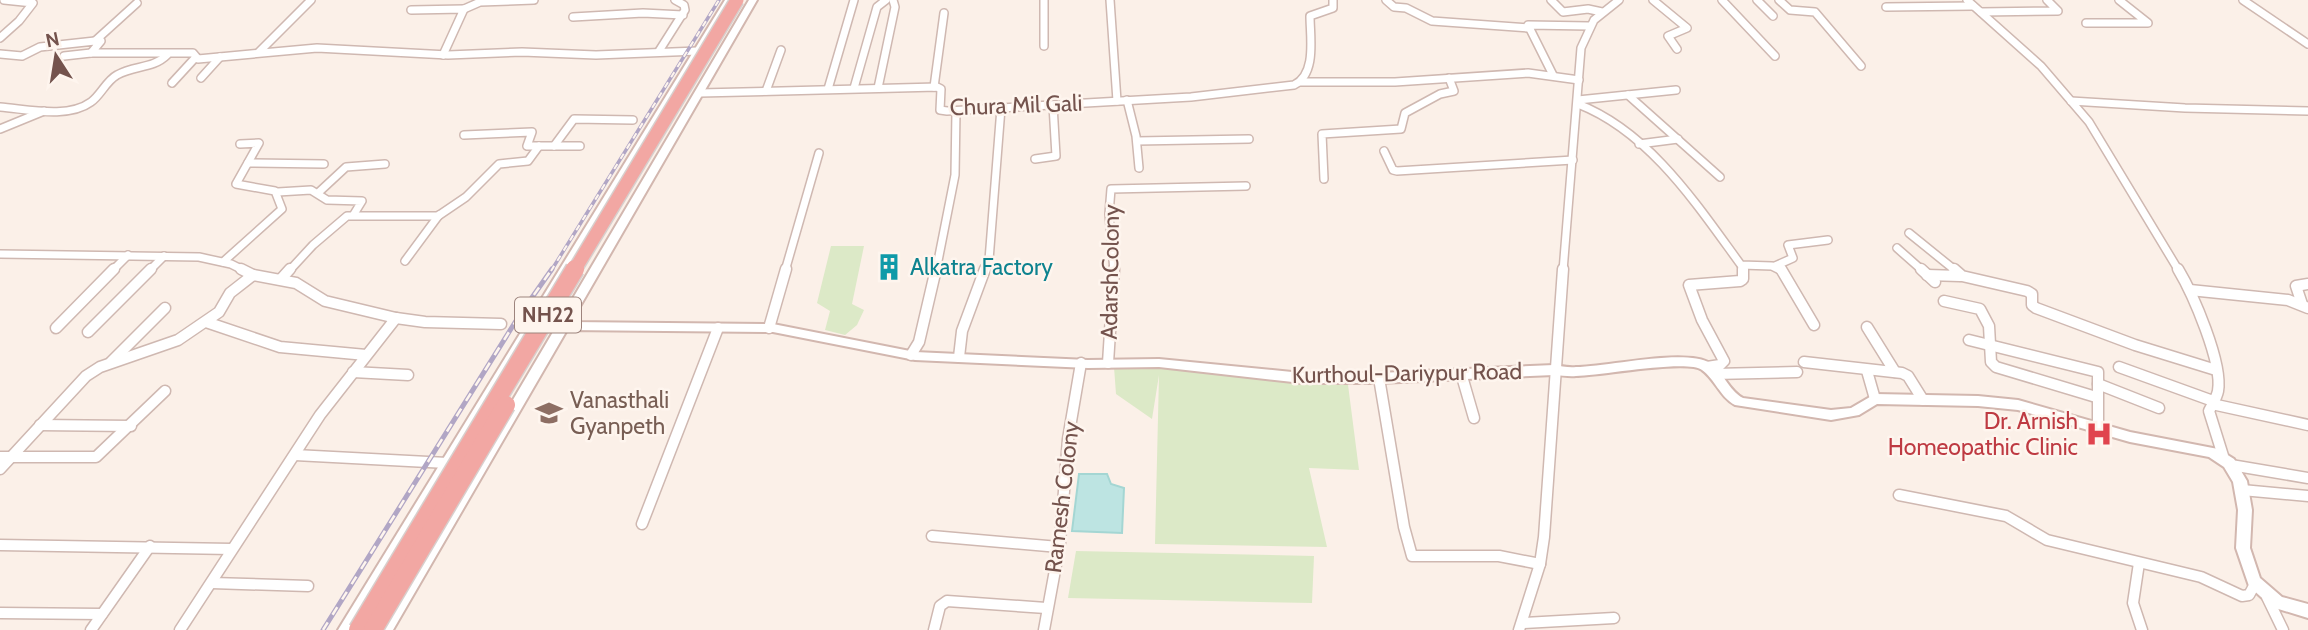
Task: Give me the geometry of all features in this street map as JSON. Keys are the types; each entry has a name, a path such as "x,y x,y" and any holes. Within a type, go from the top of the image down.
{"highway":[{"name":"NH22","path":"358,630 737,0"},
{"name":"NH22","path":"373,630 747,0"}],"street":[{"path":"0,38 19,22 33,3 4,0"},
{"path":"259,52 311,0"},
{"path":"411,10 464,9 481,1 532,0"},
{"path":"659,51 683,15 684,5 676,0"},
{"path":"346,630 729,0"},
{"path":"385,630 753,0"},
{"path":"828,89 854,0"},
{"path":"854,88 877,7 886,0"},
{"path":"878,88 895,7 892,0"},
{"path":"1044,0 1044,46"},
{"path":"1110,0 1117,101"},
{"path":"1293,84 1311,59 1310,16 1333,8 1333,0"},
{"path":"1386,0 1394,7 1406,8 1432,21 1528,27 1529,24 1589,26"},
{"path":"1551,0 1563,12 1587,9 1602,12"},
{"path":"1614,618 1521,626 1540,564 1549,489 1554,370 1581,48 1589,26 1619,0"},
{"path":"1653,0 1687,28 1668,36 1677,49"},
{"path":"1722,0 1775,56"},
{"path":"1757,0 1773,16"},
{"path":"1779,0 1790,10 1814,11 1861,66"},
{"path":"1981,12 2058,11 2047,0"},
{"path":"2086,23 2148,23 2119,0"},
{"path":"2243,0 2308,44"},
{"path":"95,41 137,3"},
{"path":"1886,7 1970,3 2034,60 2096,131 2190,290 2204,325 2219,386 2212,402 2210,418 2228,462 2240,481 2245,510 2244,555 2255,584 2277,602 2308,611"},
{"path":"443,55 464,9"},
{"path":"573,16 643,13 683,15"},
{"path":"933,87 944,13"},
{"path":"1528,27 1553,75"},
{"path":"0,54 28,56 40,47 101,41 91,53"},
{"path":"172,83 195,58 259,52 336,48 443,55 522,52 590,55 698,51"},
{"path":"766,91 781,50"},
{"path":"64,56 91,53 193,53 195,58"},
{"path":"0,107 82,107 120,73 155,65 167,55"},
{"path":"201,78 220,57"},
{"name":"Chura Mil Gali","path":"699,93 933,87 941,89 940,110 956,111 1201,97 1311,82 1528,74 1579,80"},
{"path":"1324,179 1322,134 1401,129 1405,113 1440,94 1454,91 1449,78"},
{"path":"1578,102 1676,90"},
{"path":"1628,95 1720,177"},
{"path":"1126,100 1137,141 1139,168"},
{"path":"2071,101 2185,108 2308,111"},
{"path":"1578,102 1600,111 1639,144 1684,191 1743,267 1742,280 1689,285 1702,320 1724,360 1711,371"},
{"path":"666,105 692,106"},
{"path":"1035,159 1056,156 1053,105"},
{"path":"0,128 19,108"},
{"path":"958,358 962,331 989,260 1001,108"},
{"path":"0,128 49,109"},
{"path":"911,355 922,331 955,175 956,111"},
{"path":"554,146 574,120 633,120"},
{"path":"464,135 532,132 527,146 580,146"},
{"path":"1137,141 1249,139"},
{"path":"1639,144 1678,139"},
{"path":"240,144 259,143 237,182 238,186 278,192 305,189 330,201 362,201 354,214"},
{"path":"405,261 440,215 466,197 498,165 528,162 539,146"},
{"path":"1384,151 1392,168 1397,171 1573,160"},
{"path":"769,328 819,153"},
{"path":"248,163 324,164"},
{"path":"318,193 346,167 385,164"},
{"name":"AdarshColony","path":"1108,363 1115,283 1109,214 1111,188 1246,186"},
{"path":"223,262 280,214 282,207 278,192"},
{"path":"281,279 343,218 354,214 440,215"},
{"path":"1909,233 1962,276"},
{"path":"1743,267 1775,266 1793,258 1788,245 1828,240"},
{"path":"1897,248 1935,282"},
{"path":"0,254 199,257 223,262 253,275 296,283 325,301 396,318 425,322 501,324"},
{"path":"56,328 128,255"},
{"path":"88,332 164,256"},
{"path":"1775,266 1784,271 1814,325"},
{"path":"0,469 5,457 40,425 86,376 110,363 167,346 222,309 230,293 253,275"},
{"path":"1927,275 1962,276 2029,292 2034,307 2135,345 2216,370"},
{"path":"2305,306 2296,286 2308,284"},
{"path":"2190,290 2288,300 2305,306"},
{"path":"1944,301 1979,308 1989,327 1991,362 1996,368 2096,397"},
{"path":"110,363 165,309"},
{"path":"180,630 320,415 396,318"},
{"path":"206,321 280,347 366,355"},
{"name":"Kurthoul-Dariypur Road","path":"563,326 769,328 911,355 1081,363 1159,363 1302,378 1379,378 1554,370 1575,372 1687,362 1711,371"},
{"path":"1867,327 1895,372"},
{"path":"642,524 718,328"},
{"path":"1969,340 2094,370 2100,374 2096,397 2098,428"},
{"path":"1804,362 1906,375 1923,400"},
{"name":"Ramesh Colony","path":"1044,630 1059,547 1068,439 1081,363"},
{"path":"2119,367 2212,402 2307,427"},
{"path":"1711,371 1797,372"},
{"path":"1711,371 1731,397 1740,402 1815,414 1854,412 1875,399 1978,401 2018,405 2098,428 2205,451 2228,462 2308,478"},
{"path":"1867,371 1875,399"},
{"path":"353,372 408,375"},
{"path":"501,372 535,374"},
{"path":"1461,373 1474,418"},
{"path":"1379,378 1404,527 1412,556 1499,556 1540,564"},
{"path":"2098,384 2159,408"},
{"path":"5,457 96,457 165,391"},
{"path":"40,425 131,426"},
{"path":"295,455 447,463"},
{"path":"2242,489 2308,496"},
{"path":"1899,495 2006,516 2043,539 2201,577 2242,596 2249,595 2255,584"},
{"path":"932,536 1059,547"},
{"path":"0,545 232,549"},
{"path":"91,630 150,546"},
{"path":"2139,563 2133,603 2142,630"},
{"path":"212,583 308,586"},
{"path":"2267,595 2283,630"},
{"path":"934,630 940,606 947,601 1046,608"},
{"path":"0,613 102,614"}],"green space":[{"path":"831,246 864,246 852,304 864,310 857,325 845,335 825,330 830,311 817,303"},
{"path":"1114,367 1347,377 1359,470 1309,468 1327,547 1155,544 1159,375 1152,419 1116,394"},
{"path":"1076,551 1314,556 1312,603 1068,598"}],"water":[{"path":"1079,474 1107,474 1111,484 1124,488 1122,533 1072,531"}],"railway":[{"path":"551,271 719,0"},
{"path":"323,630 519,316 552,269"}],"place":[{"name":"Alkatra Factory","path":"889,267"},
{"name":"Vanasthali Gyanpeth","path":"549,413"},
{"name":"Dr. Arnish Homeopathic Clinic","path":"2099,434"}]}
